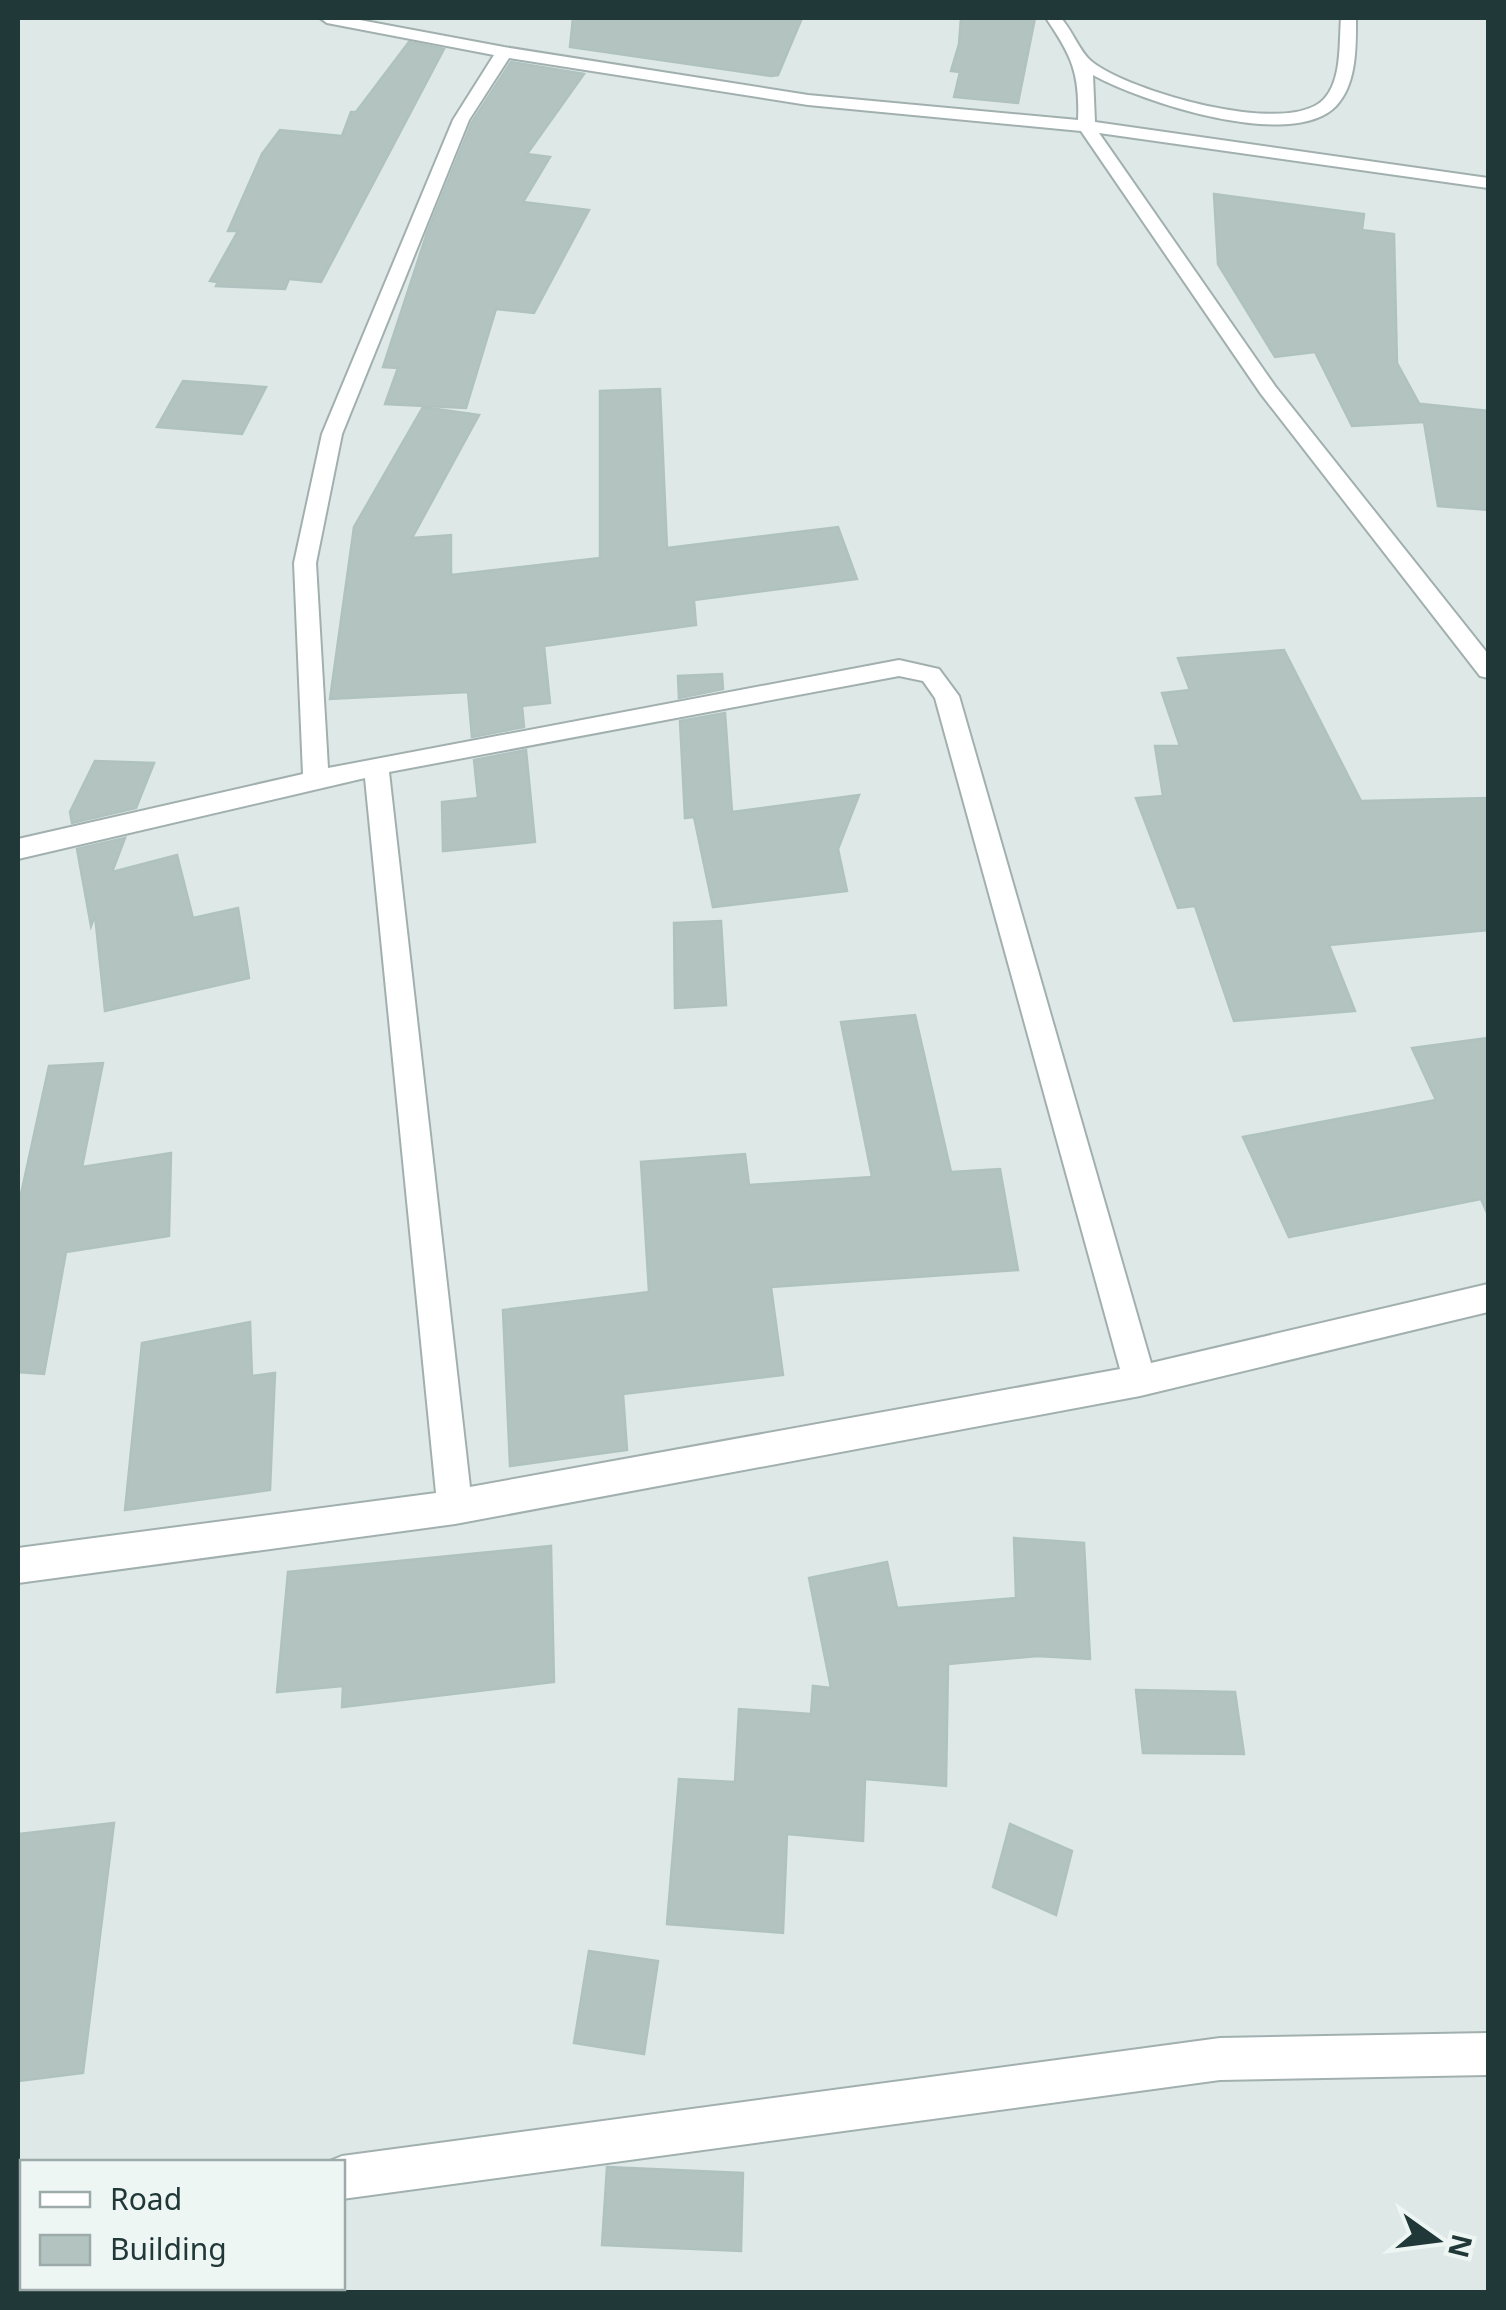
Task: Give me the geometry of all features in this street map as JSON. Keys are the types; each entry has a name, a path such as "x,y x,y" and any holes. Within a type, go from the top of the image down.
{"street":[{"path":"327,18 504,52 808,100 1086,126 1488,183"},
{"path":"1053,18 1070,36 1089,79 1086,126 1268,390 1488,670"},
{"path":"1081,62 1129,88 1191,112 1244,118 1293,117 1326,106 1341,87 1349,18"},
{"path":"316,780 305,563 332,434 461,120 504,52"},
{"path":"18,850 376,766 898,668 931,675 947,696 1140,1382"},
{"path":"376,766 454,1507"},
{"path":"18,1566 454,1507 1140,1382 1488,1298"},
{"path":"345,2178 1220,2058 1488,2054"}],"building":[{"path":"573,18 802,18 778,75 771,76 570,47"},
{"path":"961,18 1035,18 1018,103 954,97 960,72 951,71"},
{"path":"409,42 444,49 321,282 289,279 285,289 216,286 218,282 210,281 238,231 228,231 262,154 280,130 342,136 351,112 356,112"},
{"path":"511,62 584,74 527,154 550,157 523,202 589,210 534,313 496,309 466,408 385,404 398,368 383,367 427,233 472,122"},
{"path":"1214,194 1364,214 1362,230 1394,234 1397,363 1421,407 1488,411 1488,510 1438,506 1424,422 1352,426 1315,352 1275,357 1218,264"},
{"path":"183,381 266,387 242,434 157,427"},
{"path":"660,389 667,548 838,527 857,579 694,600 696,625 544,646 550,703 522,706 524,727 472,737 468,692 330,699 354,527 423,407 479,415 412,538 451,535 451,575 600,558 600,391"},
{"path":"1284,650 1361,801 1488,798 1488,930 1329,945 1355,1011 1234,1021 1195,906 1178,908 1136,798 1163,796 1155,746 1180,746 1162,693 1190,690 1178,658"},
{"path":"722,674 723,689 679,698 678,676"},
{"path":"725,713 732,812 859,795 838,849 847,891 713,907 694,817 685,818 680,721"},
{"path":"526,750 535,842 443,851 442,802 478,798 474,760"},
{"path":"95,761 154,763 136,808 72,823 70,812"},
{"path":"125,838 112,872 177,855 193,918 238,908 249,978 105,1011 95,915 91,926 77,849"},
{"path":"721,921 726,1005 675,1008 674,923"},
{"path":"915,1015 951,1172 1000,1169 1018,1270 771,1287 783,1375 623,1394 627,1450 510,1466 503,1310 649,1292 641,1162 745,1154 749,1185 872,1177 841,1022"},
{"path":"1488,1038 1488,1215 1481,1199 1289,1237 1243,1137 1436,1100 1412,1048"},
{"path":"103,1063 82,1167 171,1153 169,1236 66,1252 44,1374 18,1372 18,1208 49,1066"},
{"path":"250,1322 252,1376 275,1373 270,1490 125,1510 142,1343"},
{"path":"1014,1538 1084,1543 1090,1659 1037,1656 948,1664 946,1786 865,1779 863,1841 787,1834 783,1933 667,1924 679,1779 735,1782 739,1709 811,1714 813,1686 831,1688 809,1578 887,1562 897,1608 1016,1598"},
{"path":"551,1546 554,1682 342,1707 343,1686 277,1692 288,1572"},
{"path":"1136,1690 1235,1692 1244,1754 1143,1753"},
{"path":"114,1823 83,2073 18,2081 18,1834"},
{"path":"1010,1824 1072,1851 1056,1915 993,1887"},
{"path":"589,1951 658,1961 644,2054 574,2043"},
{"path":"607,2167 743,2173 741,2251 602,2245"}]}
